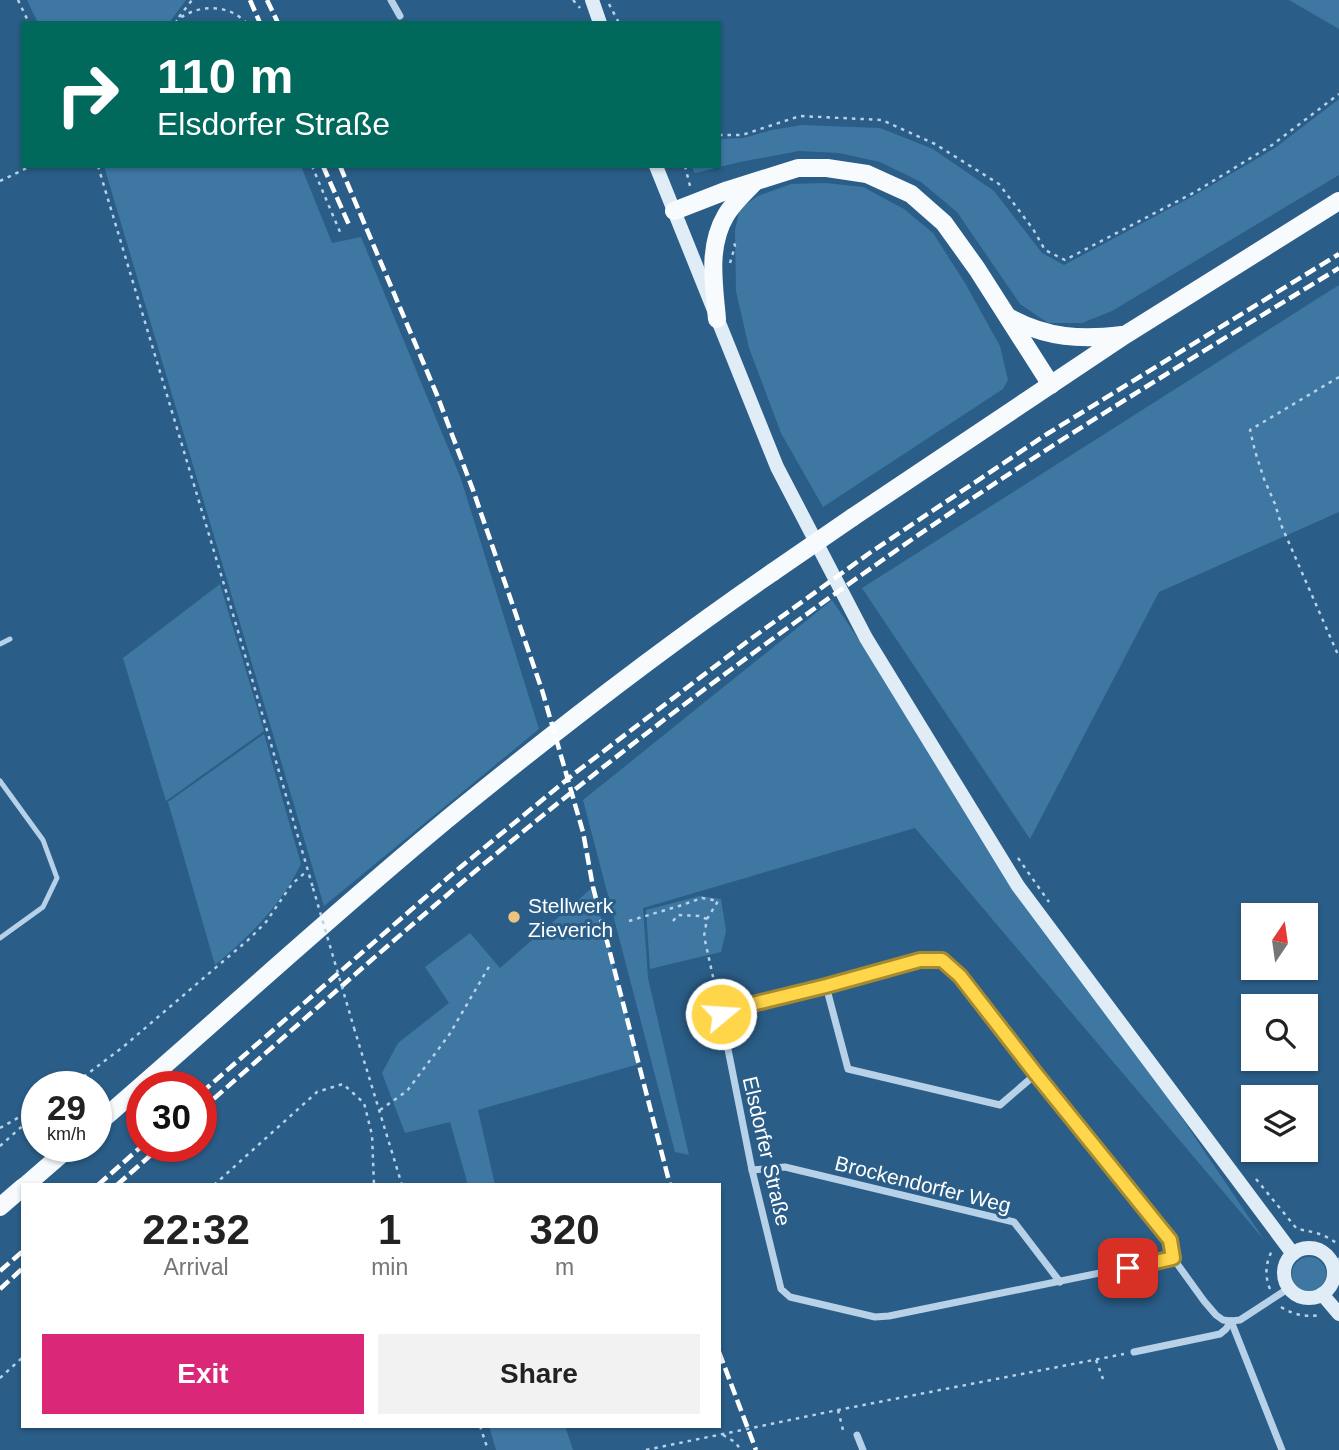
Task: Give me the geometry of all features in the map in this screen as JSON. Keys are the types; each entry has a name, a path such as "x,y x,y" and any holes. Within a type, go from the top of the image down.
{"main road":[{"path":"674,211 798,168 827,168 867,174 911,194 944,223 977,269 1051,385"},
{"path":"717,319 713,274 714,248 718,233 727,214 756,181"},
{"path":"112,1111 456,813 698,623 1125,335 1339,201"},
{"path":"1008,316 1025,326 1046,333 1097,338 1125,335"},
{"path":"28,1183 52,1162"},
{"path":"0,1207 21,1189"}],"street":[{"path":"391,0 400,16"},
{"path":"592,0 599,21"},
{"path":"657,168 777,467 866,638 1018,886 1293,1254"},
{"path":"721,1014 920,960 942,960 960,976 1170,1240 1173,1258 1216,1315 1223,1320 1240,1320 1289,1288"},
{"path":"826,986 848,1069 1000,1105 1036,1074"},
{"name":"Elsdorfer Straße","path":"721,1014 752,1170 781,1289 790,1297 876,1317 889,1317 1173,1258"},
{"name":"Brockendorfer Weg","path":"752,1170 785,1167 1014,1222 1060,1282"},
{"path":"1314,1249 1335,1262 1331,1284 1315,1297 1300,1297 1285,1281 1285,1267 1293,1254 1314,1249"},
{"path":"1322,1294 1339,1314"},
{"path":"1134,1352 1220,1334 1231,1321"},
{"path":"1231,1321 1282,1450"},
{"path":"857,1435 863,1450"}],"lane":[{"path":"0,644 10,639"},
{"path":"0,780 43,840 57,878 43,907 0,938"}],"path":[{"path":"18,0 28,21"},
{"path":"176,21 191,0"},
{"path":"607,0 618,21"},
{"path":"176,21 194,10 213,8 233,12 244,21"},
{"path":"721,135 742,135 800,116 882,120 935,144 999,184 1033,229 1045,250 1065,260 1195,192 1272,145 1339,94"},
{"path":"0,181 27,168"},
{"path":"98,168 401,1183"},
{"path":"313,168 340,232"},
{"path":"686,168 695,203"},
{"path":"718,233 733,239 729,268"},
{"path":"1339,377 1250,430 1258,461 1282,527 1339,657"},
{"path":"1018,857 1048,902"},
{"path":"92,1071 123,1048 248,940 265,922 292,884 307,870"},
{"path":"629,921 702,898 718,901 706,919 704,936 721,1014"},
{"path":"673,921 678,915 706,919"},
{"path":"380,1110 407,1091 424,1069 449,1035 490,965"},
{"path":"216,1183 317,1092 343,1084 364,1103 372,1135 374,1183"},
{"path":"0,1128 21,1116"},
{"path":"0,1146 21,1127"},
{"path":"1251,1174 1297,1229 1329,1237 1339,1245"},
{"path":"646,1450 1134,1352"},
{"path":"0,1378 21,1359"},
{"path":"1096,1360 1103,1379"},
{"path":"838,1410 843,1430 857,1435"},
{"path":"481,1428 488,1450"},
{"path":"722,1435 735,1442 741,1450"}],"shaded area":[{"path":"27,0 186,0 170,21 37,21"},
{"path":"1289,0 1339,0 1339,29"},
{"path":"1339,99 1339,175 1112,311 1082,323 1048,323 1020,304 957,212 921,182 880,162 839,153 799,151 721,167 721,139 743,138 802,125 880,128 933,149 994,191 1042,253 1064,265 1195,195 1275,148"},
{"path":"105,168 302,168 332,243 361,237 461,479 539,729 324,906"},
{"path":"692,168 715,168 695,173"},
{"path":"826,183 863,187 904,209 933,233 1000,346 1008,380 1003,389 823,507 781,433 749,348 736,291 735,230 740,208 758,196 791,184"},
{"path":"1339,285 1339,512 1159,592 1030,839 862,588"},
{"path":"220,584 264,731 166,801 123,658"},
{"path":"832,600 1265,1241 915,828 643,908 648,978 689,1155 675,1152 583,800"},
{"path":"264,734 301,864 283,894 263,919 215,965 168,802"},
{"path":"593,887 639,1064 478,1110 495,1183 467,1183 450,1122 405,1133 382,1073 398,1043 449,1003 425,967 470,933 500,968"},
{"path":"700,896 721,899 726,931 721,952 650,969 646,910"},
{"path":"1309,1257 1321,1262 1326,1274 1321,1286 1309,1291 1297,1286 1292,1274 1297,1262"},
{"path":"490,1428 566,1428 573,1450 496,1450"}],"railway":[{"path":"250,0 259,21"},
{"path":"267,0 277,21"},
{"path":"324,168 350,227"},
{"path":"341,168 437,395 542,690 583,832 593,887 669,1183"},
{"path":"217,1079 451,875 575,773 752,638 871,552 1047,434 1339,254"},
{"path":"217,1096 478,869 606,765 740,662 990,487 1105,412 1339,268"},
{"path":"100,1183 126,1160"},
{"path":"119,1183 143,1162"},
{"path":"0,1271 21,1253"},
{"path":"0,1289 21,1270"},
{"path":"721,1357 756,1450"}],"place":[{"name":"Stellwerk Zieverich","path":"514,917"}],"route":[{"path":"721,1014 920,960 942,960 960,976 1170,1240 1173,1258 1128,1268"}]}
